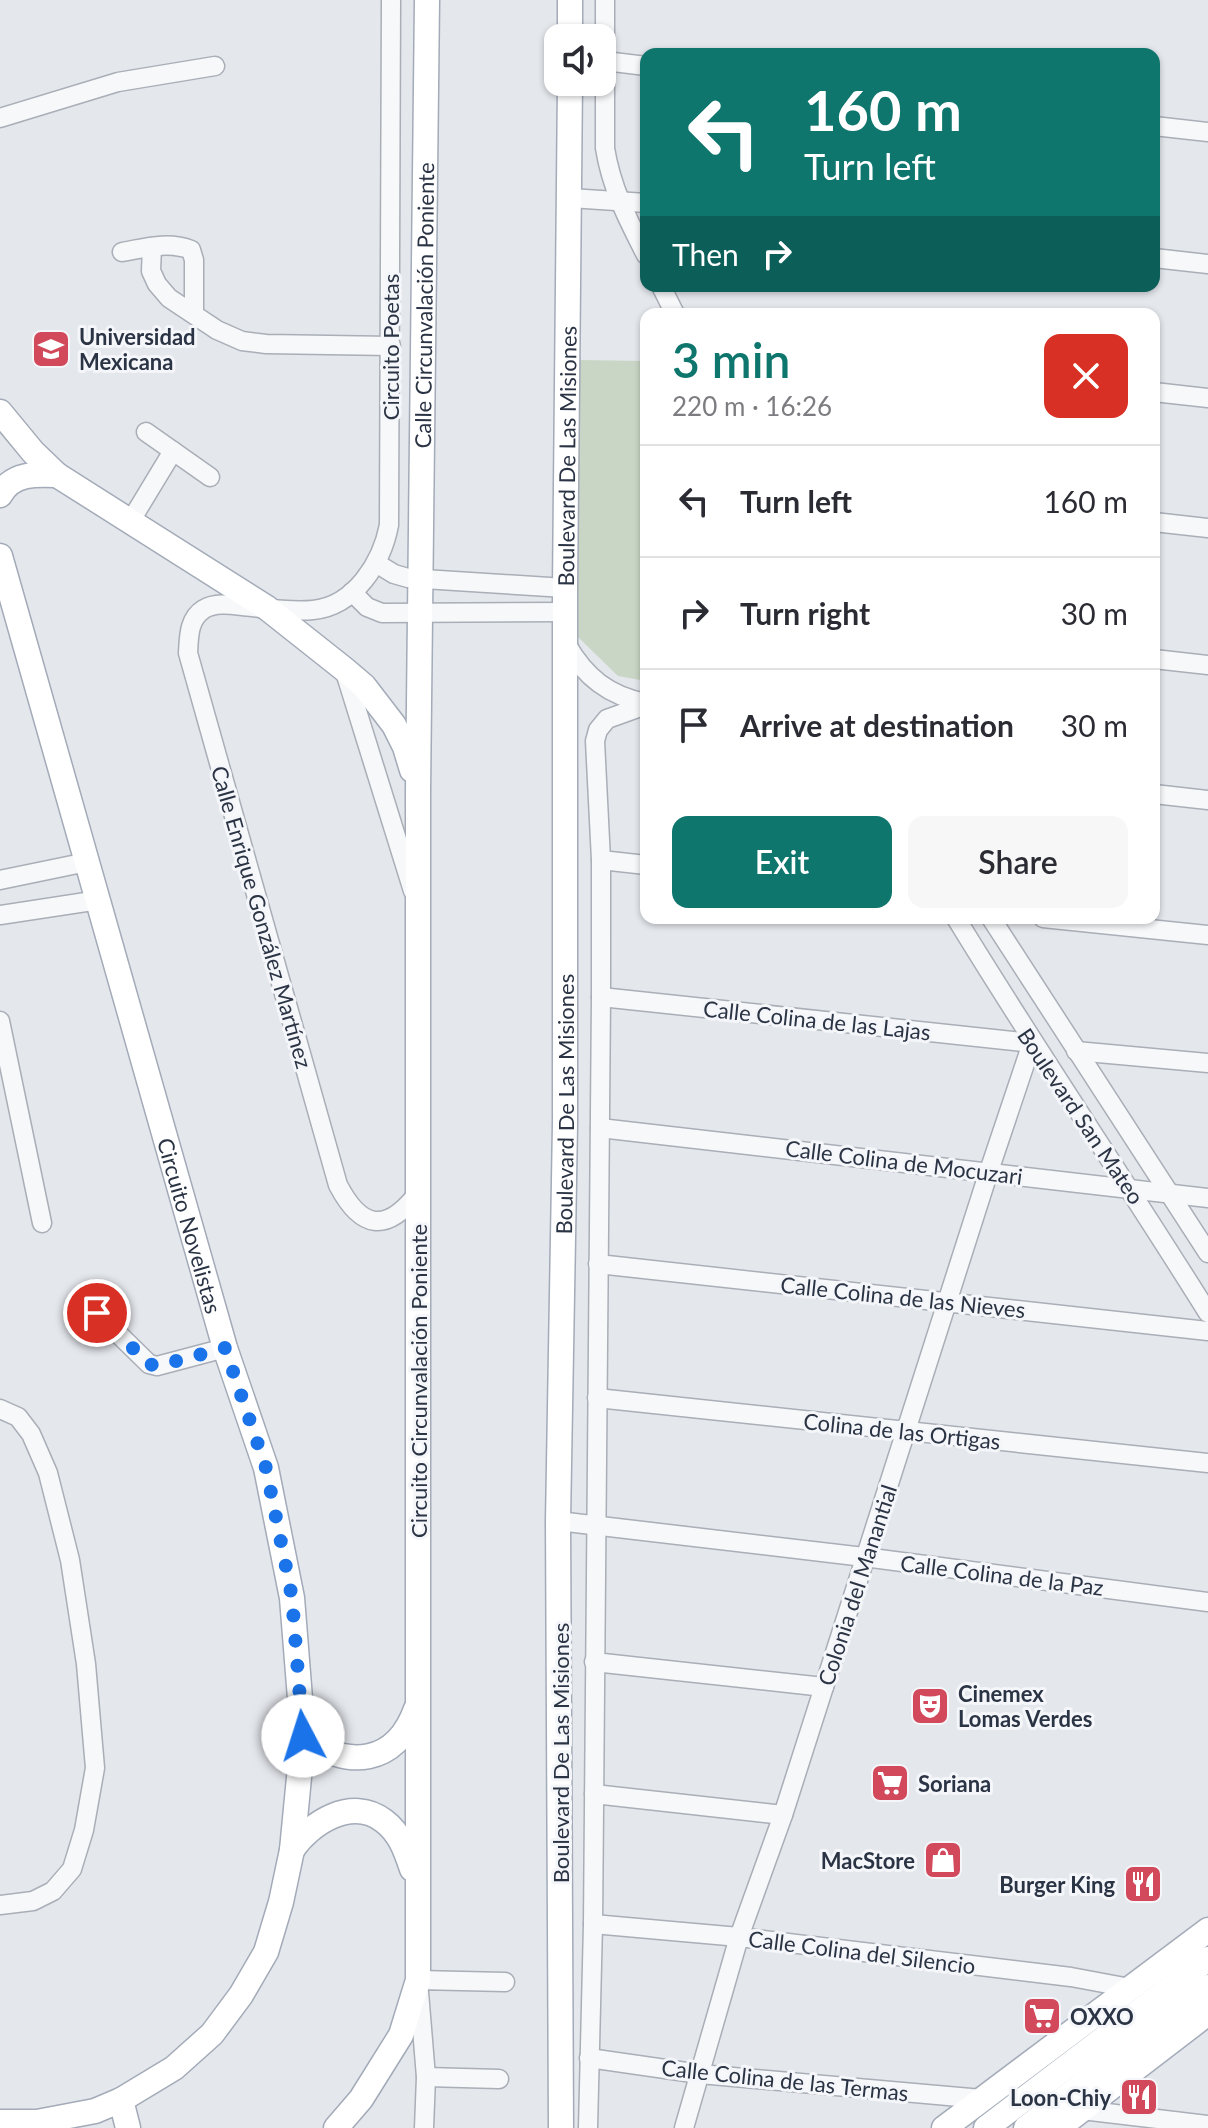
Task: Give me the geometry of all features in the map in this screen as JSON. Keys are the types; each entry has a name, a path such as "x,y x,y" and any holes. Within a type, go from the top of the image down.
{"main road":[{"name":"Calle Circunvalación Poniente","path":"421,611 427,0"},
{"path":"570,0 570,24"},
{"name":"Boulevard De Las Misiones","path":"561,2128 558,1521 566,1108 570,96"},
{"path":"0,413 0,437"},
{"name":"Circuito Poetas","path":"0,413 57,475 267,608 344,669 376,700 394,725 405,747 418,791"},
{"path":"0,495 17,479 31,474 57,475"},
{"name":"Circuito Novelistas","path":"0,556 225,1348 269,1482 292,1598 303,1736 292,1850 266,1952 241,1995 212,2034 174,2068 121,2100 66,2118 3,2124"},
{"name":"Circuito Circunvalación Poniente","path":"336,2128 361,2099 401,2035 418,1980 418,791 421,611"},
{"path":"303,1736 316,1746 339,1756 367,1758 386,1749 403,1733 418,1699"},
{"path":"292,1850 306,1832 324,1820 346,1813 370,1813 382,1819 399,1837 417,1886"},
{"path":"944,2128 1208,1930"},
{"path":"986,2128 1208,1959"},
{"path":"1026,2128 1208,1987"},
{"path":"1058,2128 1208,2013"},
{"path":"121,2100 128,2128"}],"street":[{"name":"Circuito Poetas","path":"267,608 314,610 339,602 352,592 376,563 385,545 389,525 391,346 391,0"},
{"path":"605,0 605,24"},
{"path":"616,62 640,65"},
{"path":"0,118 118,82 215,66"},
{"path":"605,96 605,148 609,171 618,199 640,243"},
{"path":"1160,127 1208,132"},
{"path":"570,198 640,202"},
{"path":"122,252 179,245 191,250 194,260 194,314"},
{"path":"152,247 151,271 169,298 217,330 242,341 391,346"},
{"path":"1160,259 1208,264"},
{"path":"1160,393 1208,398"},
{"path":"146,432 210,477"},
{"path":"130,522 173,451"},
{"path":"1160,523 1208,528"},
{"path":"376,563 394,574 566,600"},
{"path":"352,592 367,607 382,613 566,600"},
{"name":"Calle Enrique González Martínez","path":"267,608 220,604 202,610 190,627 188,653 338,1185 350,1208 364,1218 377,1221 394,1218 406,1209 418,1193"},
{"path":"567,645 592,680 610,692 640,702"},
{"path":"1160,660 1208,665"},
{"path":"344,669 418,909"},
{"name":"Boulevard De Las Misiones","path":"588,2128 593,1924 601,997 601,860 595,753 598,730 607,719 640,706"},
{"path":"1160,795 1208,800"},
{"path":"601,860 640,864"},
{"path":"0,880 87,862"},
{"path":"0,915 99,900"},
{"name":"Boulevard San Mateo","path":"960,924 1032,1043 1131,1190 1208,1313"},
{"name":"Boulevard San Mateo","path":"995,924 1208,1253"},
{"path":"1101,924 1208,935"},
{"name":"Calle Colina de las Lajas","path":"601,997 1032,1043"},
{"path":"0,1021 42,1223"},
{"name":"Colonia del Manantial","path":"684,2128 739,1937 783,1815 1032,1043"},
{"path":"1076,1051 1208,1063"},
{"name":"Calle Colina de Mocuzari","path":"600,1128 1208,1198"},
{"name":"Calle Colina de las Nieves","path":"598,1264 1208,1331"},
{"path":"97,1313 149,1364 157,1366 225,1348"},
{"name":"Colina de las Ortigas","path":"597,1398 1208,1463"},
{"path":"0,1409 18,1417 31,1434 48,1473 74,1590 86,1664 95,1768 84,1830 72,1869 53,1891 33,1901 0,1905"},
{"name":"Calle Colina de la Paz","path":"558,1521 1208,1602"},
{"path":"594,1662 824,1687"},
{"path":"594,1794 783,1815"},
{"name":"Calle Colina del Silencio","path":"593,1924 739,1937 1071,1977 1130,1988"},
{"path":"424,2128 426,2077 418,1980 505,1982"},
{"name":"Calle Colina de las Termas","path":"589,2058 700,2074 982,2099"},
{"path":"426,2077 499,2079"},
{"path":"1082,2110 1208,2125"}],"green space":[{"path":"576,360 640,361 640,680 618,676 577,636"}],"place":[{"name":"Universidad Mexicana","path":"51,349"},
{"name":"Cinemex Lomas Verdes","path":"930,1706"},
{"name":"Soriana","path":"890,1783"},
{"name":"MacStore","path":"943,1860"},
{"name":"Burger King","path":"1143,1884"},
{"name":"OXXO","path":"1042,2016"},
{"name":"Loon-Chiy","path":"1139,2097"}],"route":[{"path":"97,1313 149,1364 169,1364 225,1348 266,1468 287,1572 292,1598 303,1736"}]}
